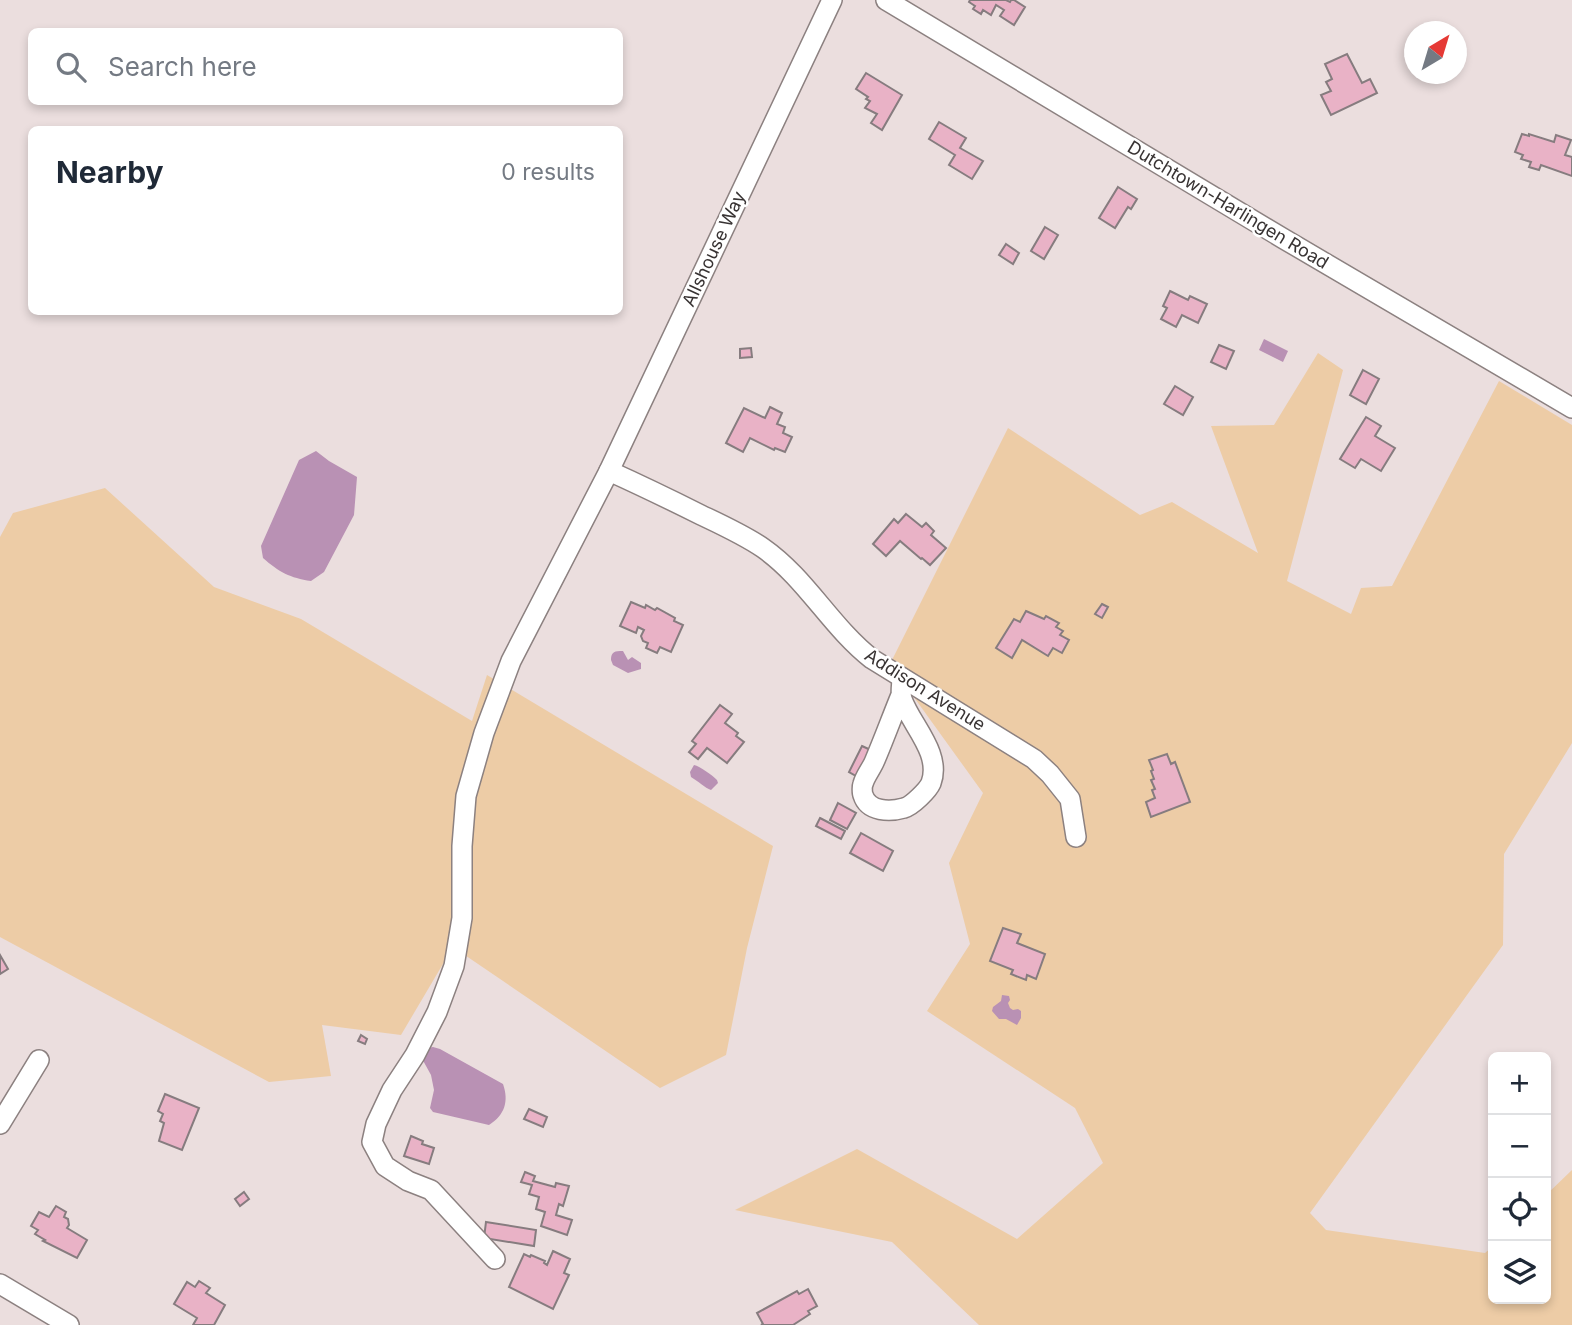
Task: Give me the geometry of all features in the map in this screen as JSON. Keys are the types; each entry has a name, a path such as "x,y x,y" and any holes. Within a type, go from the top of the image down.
{"street":[{"name":"Allshouse Way","path":"495,1259 431,1190 408,1181 385,1166 372,1142 376,1124 437,1012 454,966 462,918 462,846 467,796 484,733 511,661 596,498 832,0"},
{"name":"Dutchtown-Harlingen Road","path":"886,0 1572,408"},
{"name":"Addison Avenue","path":"609,471 737,532 764,548 796,576 842,632 902,687 1034,759 1070,799 1076,837"},
{"path":"902,687 933,765 931,785 906,808 878,809 868,803 863,795 862,785 875,762 902,687"},
{"path":"0,1124 39,1060"},
{"path":"0,1284 69,1325"}],"shaded area":[{"path":"1264,339 1288,351 1283,362 1259,350"},
{"path":"1318,353 1343,370 1287,581 1351,614 1361,588 1392,586 1499,381 1572,425 1572,743 1504,854 1503,945 1310,1213 1326,1230 1485,1253 1488,1250 1488,1304 1551,1304 1551,1190 1572,1170 1572,1325 979,1325 892,1242 735,1210 857,1149 1017,1239 1103,1163 1075,1108 927,1011 970,944 949,863 983,793 890,664 1008,428 1140,515 1172,502 1258,553 1211,426 1274,425"},
{"path":"316,451 357,477 354,515 324,572 311,581 285,574 274,567 263,558 261,546 299,460"},
{"path":"105,488 214,587 301,619 472,721 487,675 773,846 747,948 726,1055 660,1088 453,947 401,1035 322,1025 331,1076 269,1082 0,937 0,537 13,513"},
{"path":"623,651 628,660 632,657 641,663 641,669 628,673 613,665 612,655"},
{"path":"694,765 717,780 718,783 711,790 691,777 690,772"},
{"path":"1002,995 1009,996 1010,1008 1021,1011 1017,1025 1006,1019 999,1019 992,1011 1001,1001"},
{"path":"433,1047 503,1084 506,1096 499,1117 489,1125 433,1112 430,1108 434,1090 431,1075 420,1055 422,1049"}],"building":[{"path":"970,0 1014,0 1025,7 1014,25 1000,16 1004,10 996,5 991,15 983,10 981,14 973,9 975,6"},
{"path":"1347,54 1362,83 1370,79 1377,93 1331,115 1321,95 1331,91 1326,82 1332,79 1325,64"},
{"path":"866,73 902,95 882,130 871,123 877,114 865,108 870,101 866,99 868,97 856,89"},
{"path":"939,122 966,138 960,148 983,161 972,179 949,165 955,155 929,139"},
{"path":"1522,134 1554,142 1556,135 1571,140 1565,155 1572,157 1572,176 1541,165 1539,170 1529,167 1531,162 1521,159 1523,155 1515,152"},
{"path":"1118,187 1137,199 1131,209 1128,207 1115,228 1099,218"},
{"path":"1045,227 1058,235 1044,259 1031,251"},
{"path":"1006,244 1019,253 1013,264 999,255"},
{"path":"1170,291 1188,300 1190,296 1207,304 1198,323 1182,315 1176,327 1161,319 1167,308 1163,306"},
{"path":"1219,345 1234,351 1226,369 1211,362"},
{"path":"751,348 752,357 740,358 740,349"},
{"path":"1363,370 1379,379 1366,404 1350,395"},
{"path":"1175,386 1193,397 1183,415 1164,404"},
{"path":"770,407 782,413 777,424 785,427 783,433 792,437 785,452 775,448 774,450 750,438 743,452 726,443 744,408 765,418"},
{"path":"1366,417 1381,426 1375,436 1395,448 1381,471 1361,459 1355,468 1340,459"},
{"path":"906,514 922,527 926,523 934,531 931,535 946,548 930,565 900,541 886,556 873,544 894,519 898,523"},
{"path":"631,602 645,608 646,605 655,610 657,608 683,625 671,652 660,647 657,653 646,648 648,643 643,641 641,636 644,630 638,627 636,633 620,626"},
{"path":"1102,604 1108,607 1102,618 1095,614"},
{"path":"1026,611 1044,619 1046,616 1059,623 1056,627 1063,631 1060,635 1069,640 1062,653 1053,648 1048,656 1022,640 1012,658 996,648 1014,619 1020,622"},
{"path":"720,705 732,714 725,723 738,733 736,736 744,742 727,763 707,748 698,759 689,752 696,744 692,741"},
{"path":"862,746 875,752 856,776 849,772"},
{"path":"1167,754 1171,764 1175,762 1190,802 1151,817 1146,802 1155,798 1152,790 1155,789 1149,760"},
{"path":"838,803 856,813 847,829 830,820"},
{"path":"820,818 845,831 841,839 816,826"},
{"path":"861,833 893,851 883,871 850,853"},
{"path":"1003,928 1021,934 1017,943 1045,954 1036,979 1027,975 1026,980 1011,974 1013,970 990,961"},
{"path":"0,955 8,969 0,974"},
{"path":"361,1035 367,1039 365,1044 358,1041"},
{"path":"165,1094 199,1108 182,1150 159,1141 164,1123 160,1121 163,1114 158,1111"},
{"path":"529,1109 547,1117 543,1127 524,1119"},
{"path":"411,1136 434,1148 429,1164 404,1156"},
{"path":"525,1172 535,1176 533,1181 555,1187 556,1183 569,1186 563,1206 559,1204 556,1215 572,1220 567,1235 541,1226 545,1212 536,1209 539,1197 529,1194 532,1185 521,1182"},
{"path":"244,1192 249,1199 240,1206 235,1199"},
{"path":"56,1206 66,1212 64,1217 68,1219 67,1228 87,1240 77,1258 43,1241 45,1240 35,1234 38,1230 31,1226 39,1212 49,1217"},
{"path":"486,1222 536,1230 534,1246 484,1238"},
{"path":"553,1251 570,1259 564,1273 569,1275 553,1309 509,1287 524,1254 545,1261 547,1265"},
{"path":"199,1281 210,1288 206,1293 225,1305 214,1325 193,1325 197,1318 174,1304 187,1282 195,1287"},
{"path":"808,1289 817,1306 808,1311 810,1314 793,1325 761,1325 763,1324 757,1313 797,1291 799,1294"}]}
